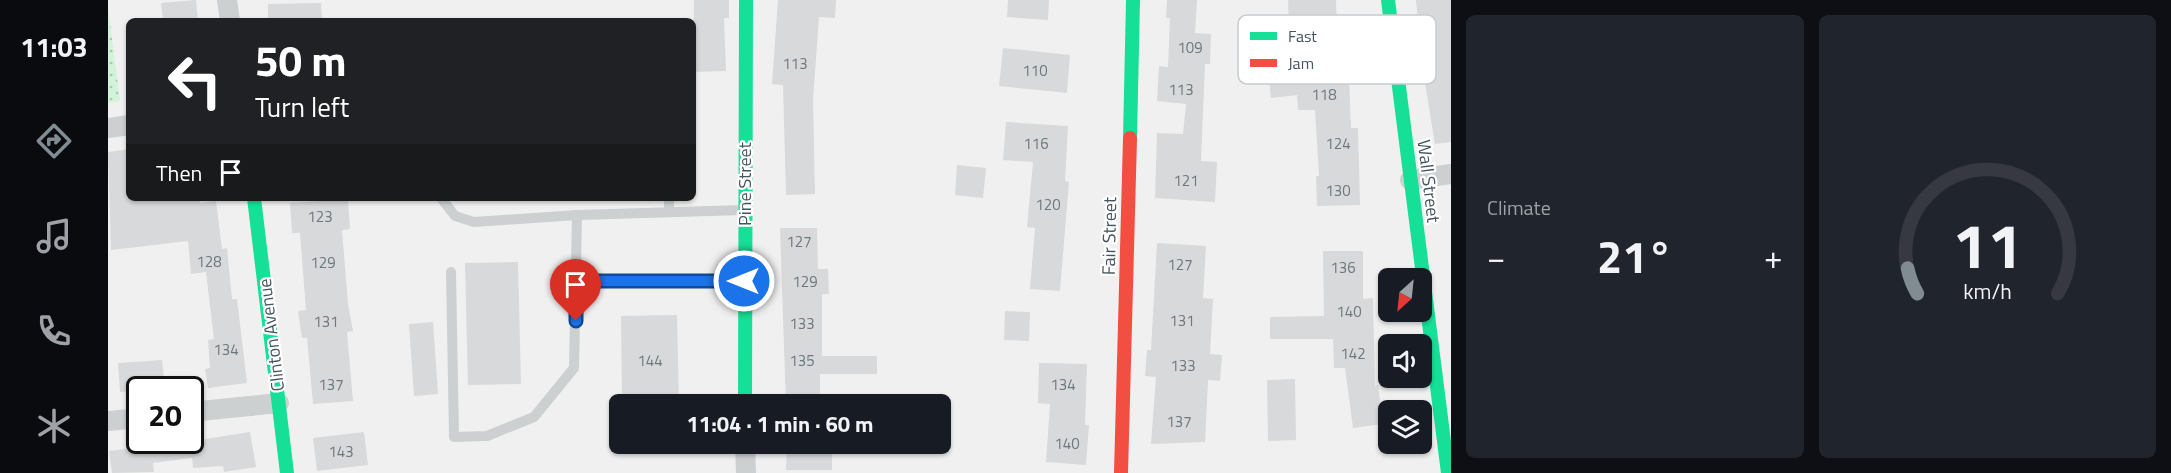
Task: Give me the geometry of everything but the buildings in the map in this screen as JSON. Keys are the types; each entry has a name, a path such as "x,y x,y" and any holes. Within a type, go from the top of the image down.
{"street":[{"path":"227,0 230,18"},
{"name":"Pine Street","path":"745,394 746,0"},
{"name":"Fair Street","path":"1122,473 1133,0"},
{"name":"Wall Street","path":"1388,0 1390,15"},
{"name":"Wall Street","path":"1398,84 1448,473"},
{"path":"108,128 126,125"},
{"path":"1410,180 1451,174"},
{"name":"Clinton Avenue","path":"254,201 287,473"},
{"path":"204,411 279,403"},
{"path":"108,421 126,419"},
{"path":"746,454 746,473"}],"lane":[{"path":"443,201 455,216 474,222 577,215 744,210"},
{"path":"669,201 669,212"},
{"path":"451,272 454,437 487,436 534,417 574,368 577,215"},
{"path":"576,281 744,281"}],"green space":[{"path":"108,7 120,101 108,103"}],"traffic: fast":[{"path":"745,394 746,0"},
{"path":"1130,138 1133,0"},
{"path":"1388,0 1390,15"},
{"path":"1399,84 1448,473"},
{"path":"254,201 287,473"}],"traffic: jam":[{"path":"1121,473 1130,138"}],"route":[{"path":"576,321 576,281 744,281"}]}
